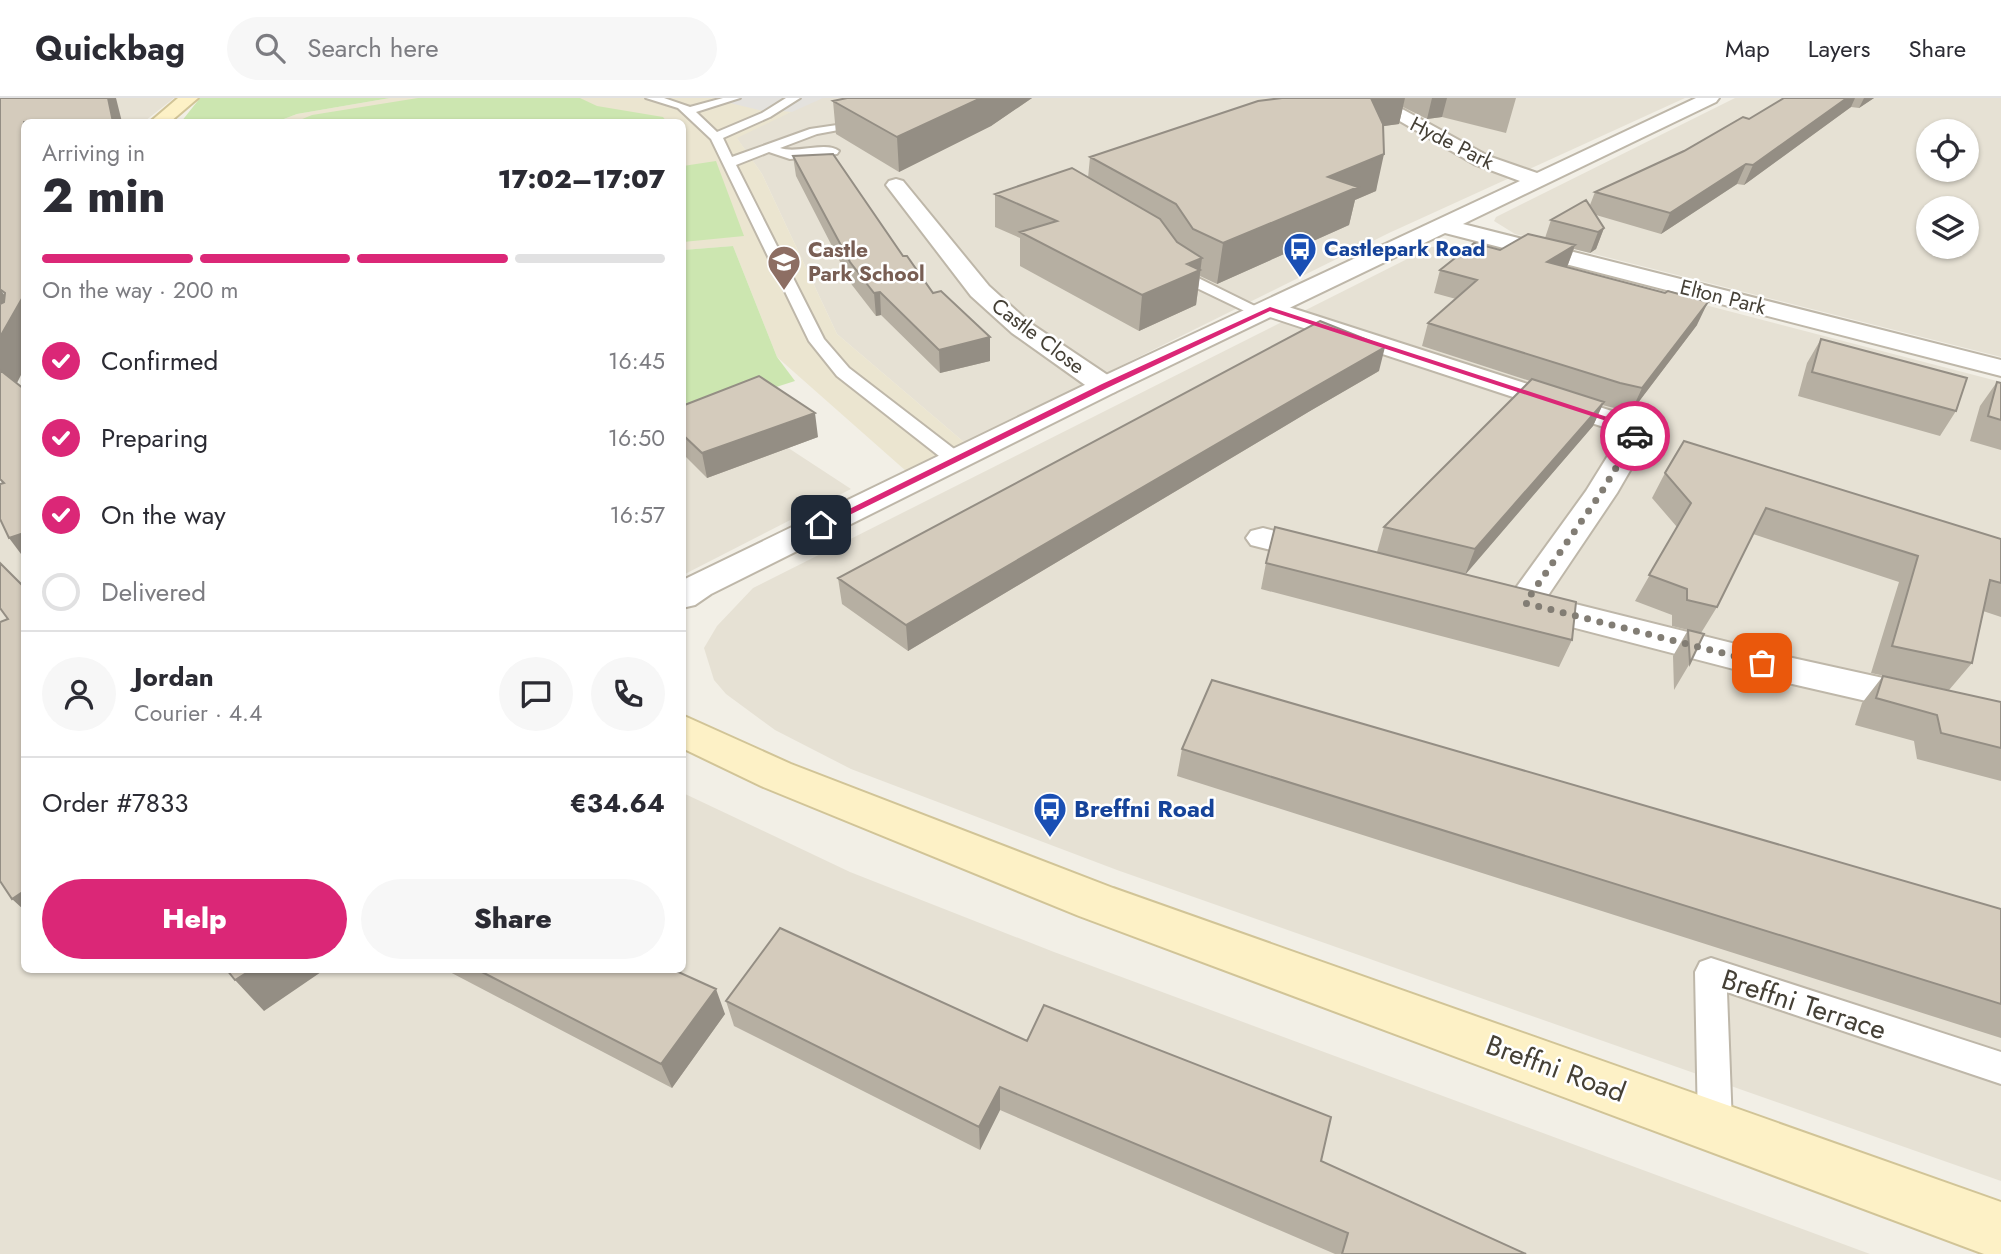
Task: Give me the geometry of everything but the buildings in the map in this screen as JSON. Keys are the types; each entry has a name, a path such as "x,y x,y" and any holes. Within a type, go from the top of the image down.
{"main road":[{"path":"163,119 189,98"},
{"name":"Breffni Road","path":"686,732 776,775 1096,902 2001,1231"}],"street":[{"name":"Hyde Park","path":"1369,98 1481,160 1538,180"},
{"path":"686,594 1104,386 1710,98"},
{"name":"Castle Close","path":"896,185 980,291 1021,328 1104,386"},
{"name":"Elton Park","path":"1445,226 2001,368"},
{"path":"1265,311 1639,429 1601,493 1525,603"},
{"path":"1263,538 1356,562"},
{"path":"1486,594 1788,670 2001,718"}],"lane":[{"path":"651,98 682,106 716,137 817,341 843,372 955,459"},
{"path":"688,111 735,98"},
{"path":"716,137 766,115 775,107 796,98"},
{"path":"847,124 864,109"},
{"path":"729,163 814,131 877,120"},
{"path":"768,148 790,155 833,151"},
{"path":"1166,249 1171,264 1181,275 1265,311"},
{"name":"Breffni Terrace","path":"1715,1125 1711,972 2001,1068"}],"shaded area":[{"path":"0,98 174,98 148,119 21,119"},
{"name":"Castle Park School","path":"390,98 820,98 737,138 762,174 837,334 965,443 906,471 777,357 733,246 686,250 686,119 284,119 297,114"},
{"path":"723,98 823,98 792,112 782,111 734,132 767,112 726,102"},
{"path":"820,98 1685,98 1389,233 965,443 837,334 762,174 736,137"},
{"path":"1735,98 2001,98 2001,357 1515,234 1494,221 1496,217"},
{"path":"1475,245 2001,382 2001,1181 1117,870 851,769 775,730 726,694 714,680 704,648 717,626 753,588 1431,247"},
{"path":"686,381 851,489 686,573"},
{"path":"21,516 21,973 686,973 686,794 850,872 1054,952 1870,1254 0,1254 0,519"}],"green space":[{"path":"200,98 390,98 297,114 284,119 183,119"},
{"path":"418,98 580,98 597,106 665,119 302,119 312,115"},
{"path":"716,161 744,236 686,242 686,166"},
{"path":"733,246 777,357 795,381 686,414 686,250"}],"way so far":[{"path":"1635,436 1601,493 1525,603 1762,663"}],"place":[{"name":"Castlepark Road","path":"1300,279"},
{"name":"Castle Park School","path":"784,292"},
{"name":"Breffni Road","path":"1050,839"}],"route":[{"path":"821,525 1104,386 1270,309 1639,429 1635,436"}]}
